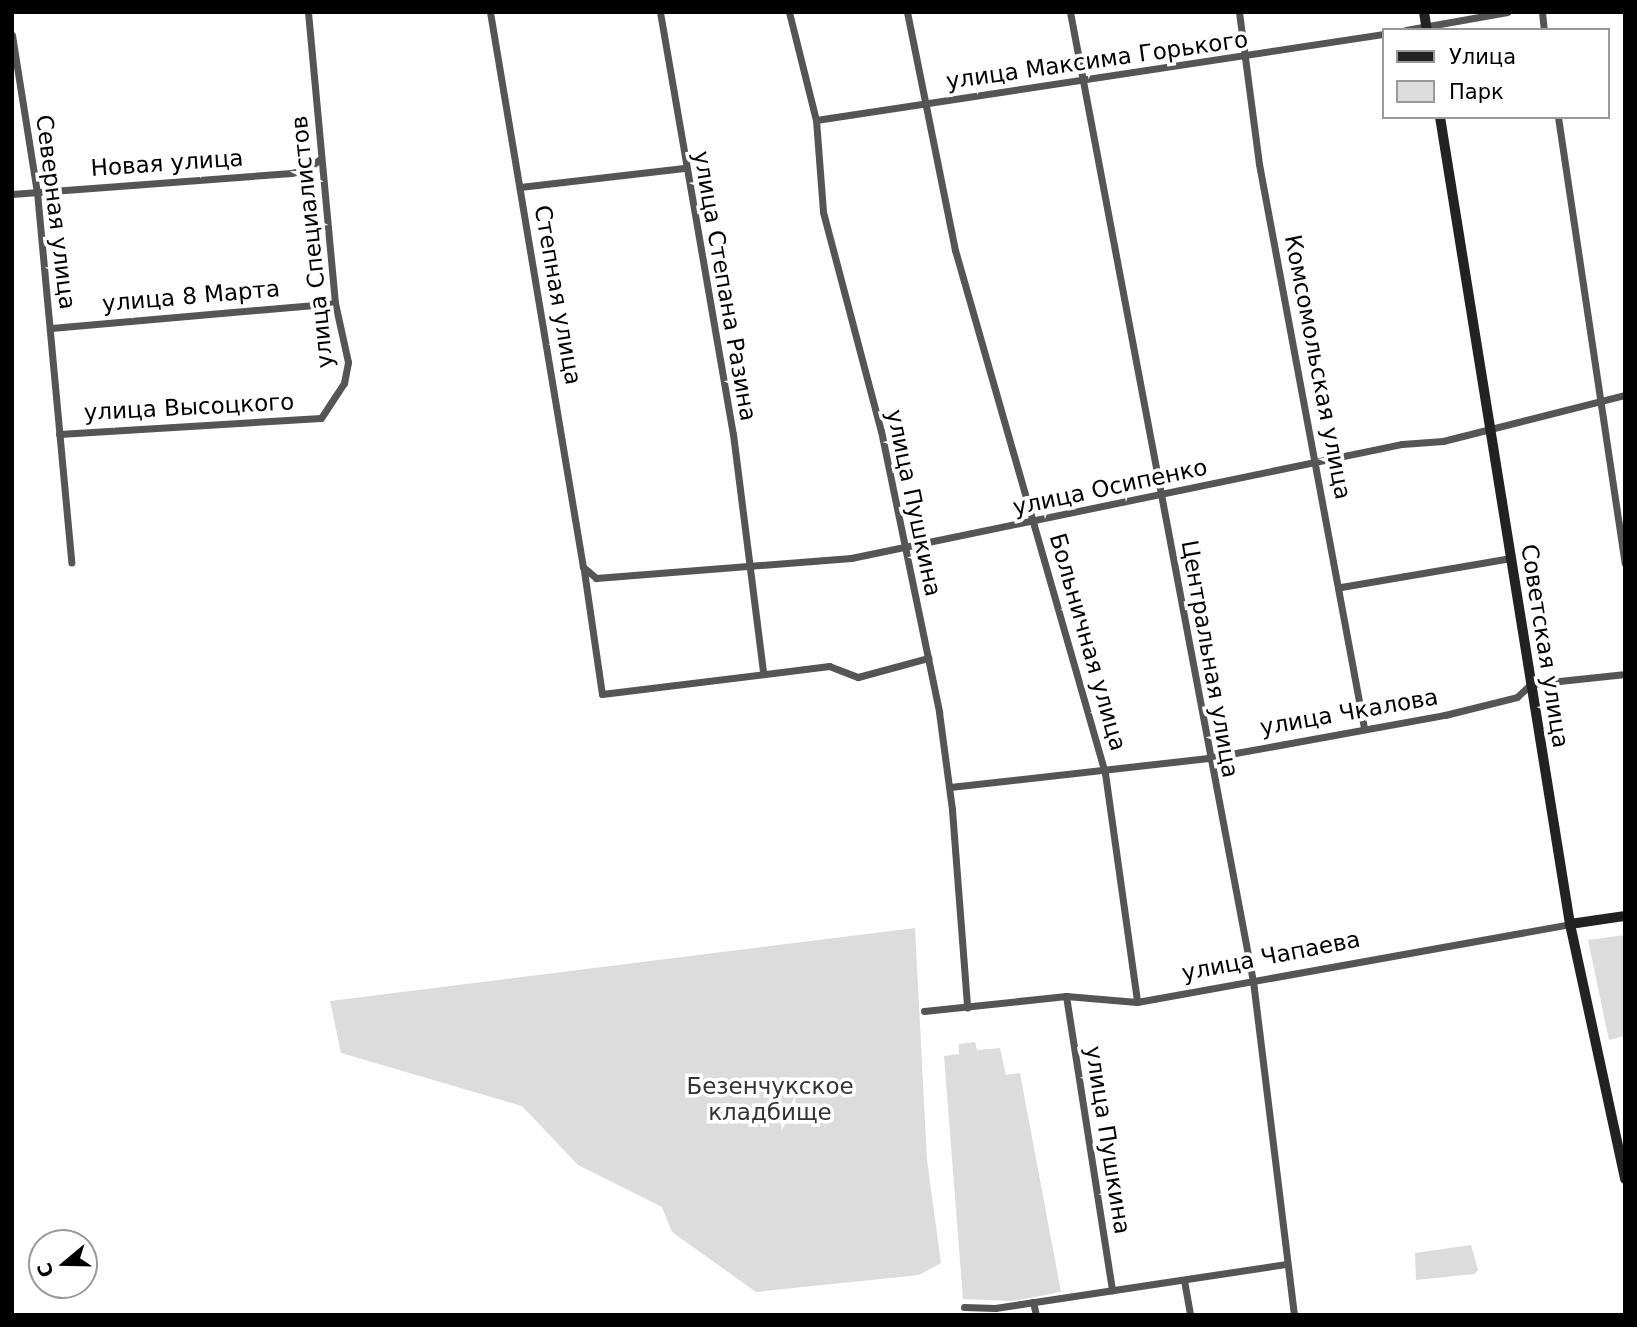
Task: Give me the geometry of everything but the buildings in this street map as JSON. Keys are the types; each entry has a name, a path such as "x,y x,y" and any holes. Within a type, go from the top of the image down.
{"street":[{"name":"улица Специалистов","path":"307,12 335,303 348,362 344,383 321,418"},
{"name":"Степная улица","path":"490,12 603,694 763,671"},
{"name":"улица Степана Разина","path":"660,12 684,168 753,566 763,671"},
{"name":"улица Пушкина","path":"789,12 816,120 823,212 881,431 903,549 928,658 950,788 967,1007"},
{"name":"Больничная улица","path":"907,12 955,250 1105,773 1137,1002"},
{"name":"Центральная улица","path":"1070,12 1086,78 1208,758 1252,981 1294,1315"},
{"name":"Комсомольская улица","path":"1239,12 1259,164 1318,461 1364,728"},
{"path":"1424,12 1427,28 1507,12"},
{"name":"улица Максима Горького","path":"816,120 1086,78 1247,58 1382,34"},
{"name":"Северная улица","path":"12,35 37,192 71,562"},
{"name":"Советская улица","path":"1440,119 1488,431 1570,924 1625,1179"},
{"path":"1558,119 1603,399 1625,563"},
{"name":"Новая улица","path":"12,194 291,173 306,170 320,159"},
{"path":"520,187 684,168"},
{"name":"улица 8 Марта","path":"51,328 335,303"},
{"name":"улица Осипенко","path":"583,566 596,578 753,566 903,549 1034,524 1318,461 1488,431 1625,395"},
{"name":"улица Высоцкого","path":"59,434 321,418"},
{"path":"1341,587 1510,558"},
{"path":"763,671 836,666 858,677 928,658"},
{"name":"улица Чкалова","path":"950,788 1105,773 1208,758 1517,697 1531,684 1625,674"},
{"name":"улица Чапаева","path":"924,1011 1066,996 1137,1002 1625,916"},
{"name":"улица Пушкина","path":"1066,996 1112,1290"},
{"path":"964,1307 1033,1302 1287,1264"},
{"path":"1184,1280 1190,1315"},
{"path":"1033,1302 1036,1315"}],"green space":[{"name":"Безенчукское кладбище","path":"915,928 927,1160 941,1263 919,1275 756,1292 672,1232 662,1207 578,1165 522,1106 341,1053 330,1001"},
{"path":"1625,935 1625,1036 1609,1040 1588,940"},
{"path":"975,1042 977,1050 1000,1048 1006,1075 1020,1073 1061,1292 1013,1301 963,1299 944,1056 959,1054 959,1044"},
{"path":"1471,1245 1478,1270 1475,1274 1416,1280 1415,1253"}]}
